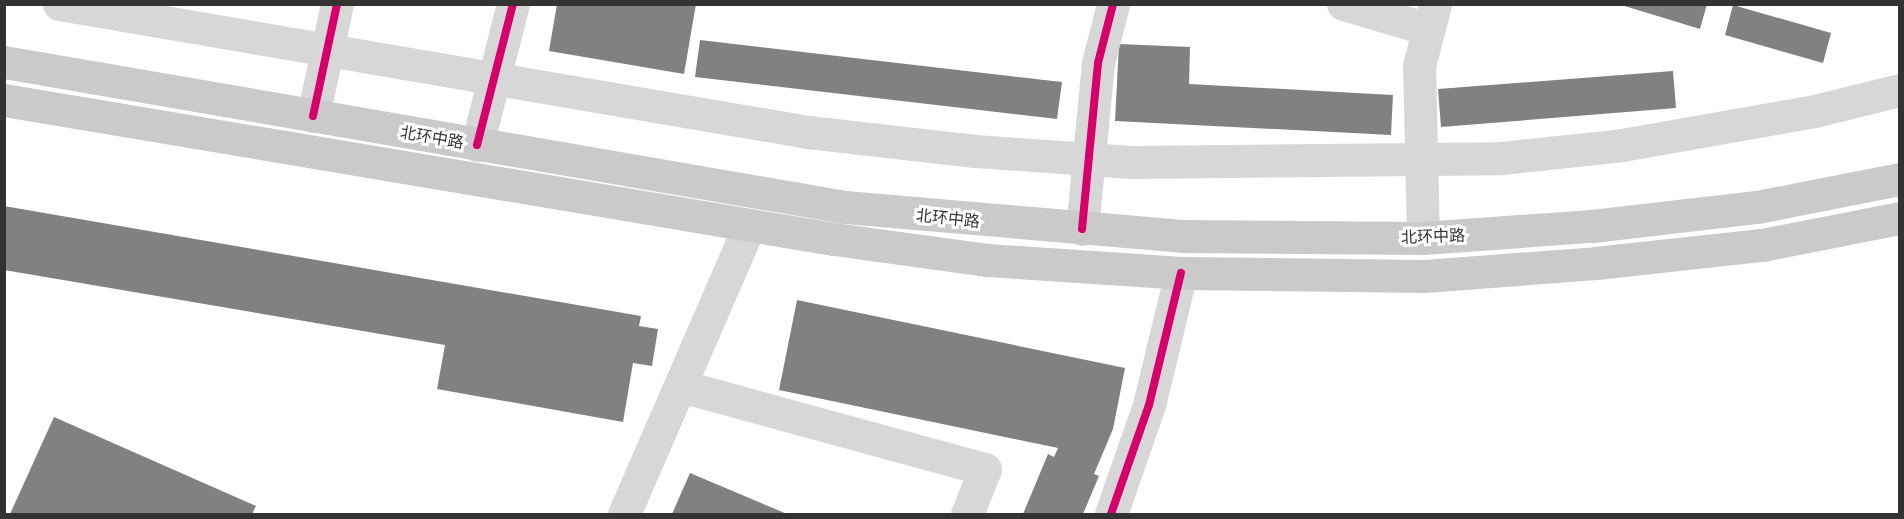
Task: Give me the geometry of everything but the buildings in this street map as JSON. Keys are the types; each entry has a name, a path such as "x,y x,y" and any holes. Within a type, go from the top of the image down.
{"main road":[{"name":"北环中路","path":"4,62 845,207 1182,236 1423,238 1756,207 1899,179"},
{"path":"4,100 749,226 987,260 1181,273 1424,276 1596,263 1762,245 1899,218"}],"street":[{"path":"58,4 493,81 808,132 1089,159 1419,161 1501,158 1622,145 1815,111 1899,90"},
{"path":"313,116 337,4"},
{"path":"477,145 513,4"},
{"path":"1082,229 1098,63 1113,4"},
{"path":"1343,4 1431,16 1419,66 1419,161 1423,238"},
{"path":"624,514 749,226"},
{"path":"1111,514 1149,405 1181,273"},
{"path":"681,386 985,469 967,514"}],"cycle path":[{"path":"313,116 337,4"},
{"path":"477,145 513,4"},
{"path":"1082,229 1098,63 1113,4"},
{"path":"1111,514 1149,405 1181,273"}]}
